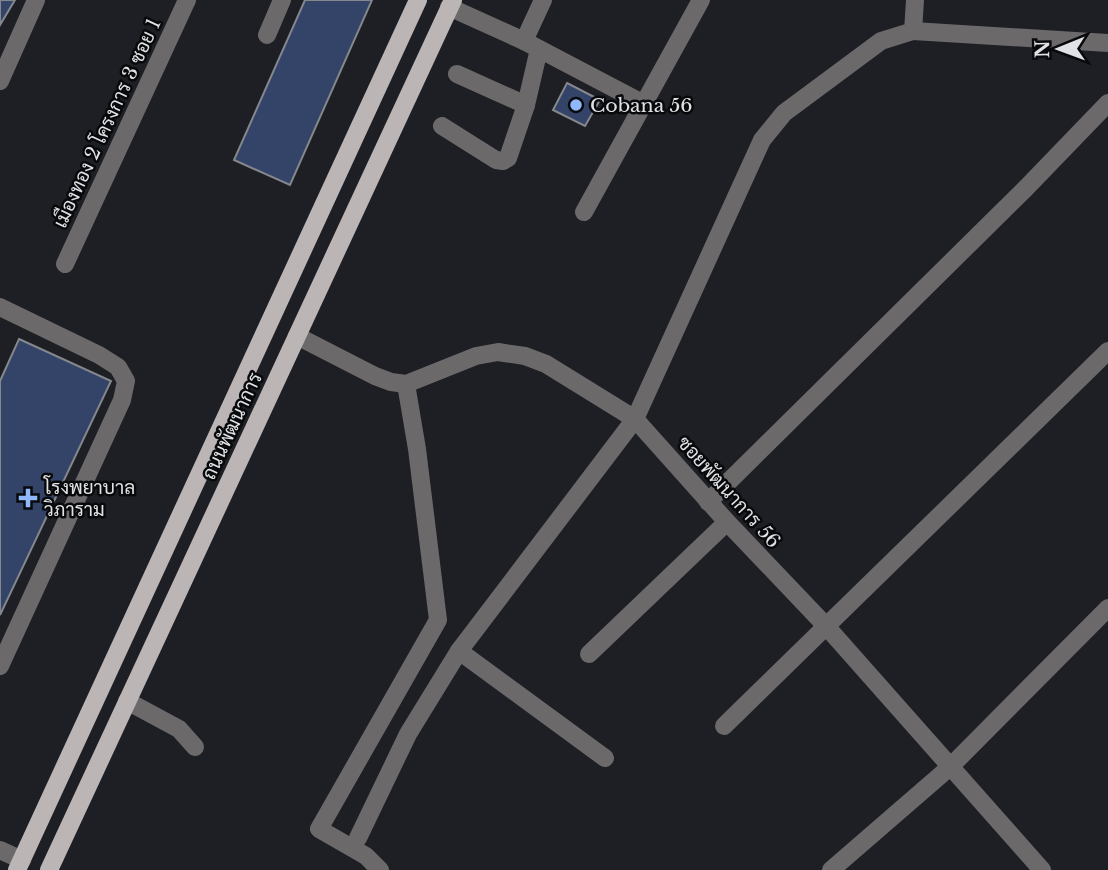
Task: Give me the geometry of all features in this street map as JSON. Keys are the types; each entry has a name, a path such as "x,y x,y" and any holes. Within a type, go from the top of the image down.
{"main road":[{"name":"ถนนพัฒนาการ","path":"20,865 418,0"},
{"name":"ถนนพัฒนาการ","path":"49,870 451,4"}],"street":[{"path":"0,81 36,0"},
{"name":"เมืองทอง 2 โครงการ 3 ซอย 1","path":"65,264 187,0"},
{"path":"267,35 282,0"},
{"path":"442,126 496,160 509,158 526,105 531,45 543,0"},
{"path":"584,212 701,0"},
{"path":"912,31 915,0"},
{"path":"451,4 644,104"},
{"path":"358,838 408,734 460,651 635,419 762,140 785,113 881,41 912,31 1108,43"},
{"path":"457,74 526,105"},
{"path":"708,502 1026,188 1108,103"},
{"path":"0,307 99,355 118,367 126,381 122,400 0,666"},
{"path":"297,336 375,376 406,384 417,449 438,620 319,829 366,856 380,870"},
{"path":"724,726 1108,351"},
{"name":"ซอยพัฒนาการ 56","path":"406,384 476,356 498,352 525,356 546,363 635,419 708,502 825,626 1042,870"},
{"path":"589,654 727,522"},
{"path":"831,870 950,767 1108,608"},
{"path":"460,651 604,758"},
{"path":"127,701 179,729 195,747"},
{"path":"0,850 20,865"}],"building":[{"path":"0,0 15,0 0,25"},
{"path":"305,0 372,0 290,185 234,160"},
{"name":"Cobana 56","path":"567,83 600,100 585,126 553,110"},
{"name":"โรงพยาบาล วิภาราม","path":"19,339 111,381 0,615 0,381"}],"place":[{"name":"Cobana 56","path":"576,105"},
{"name":"โรงพยาบาล วิภาราม","path":"28,498"}]}
